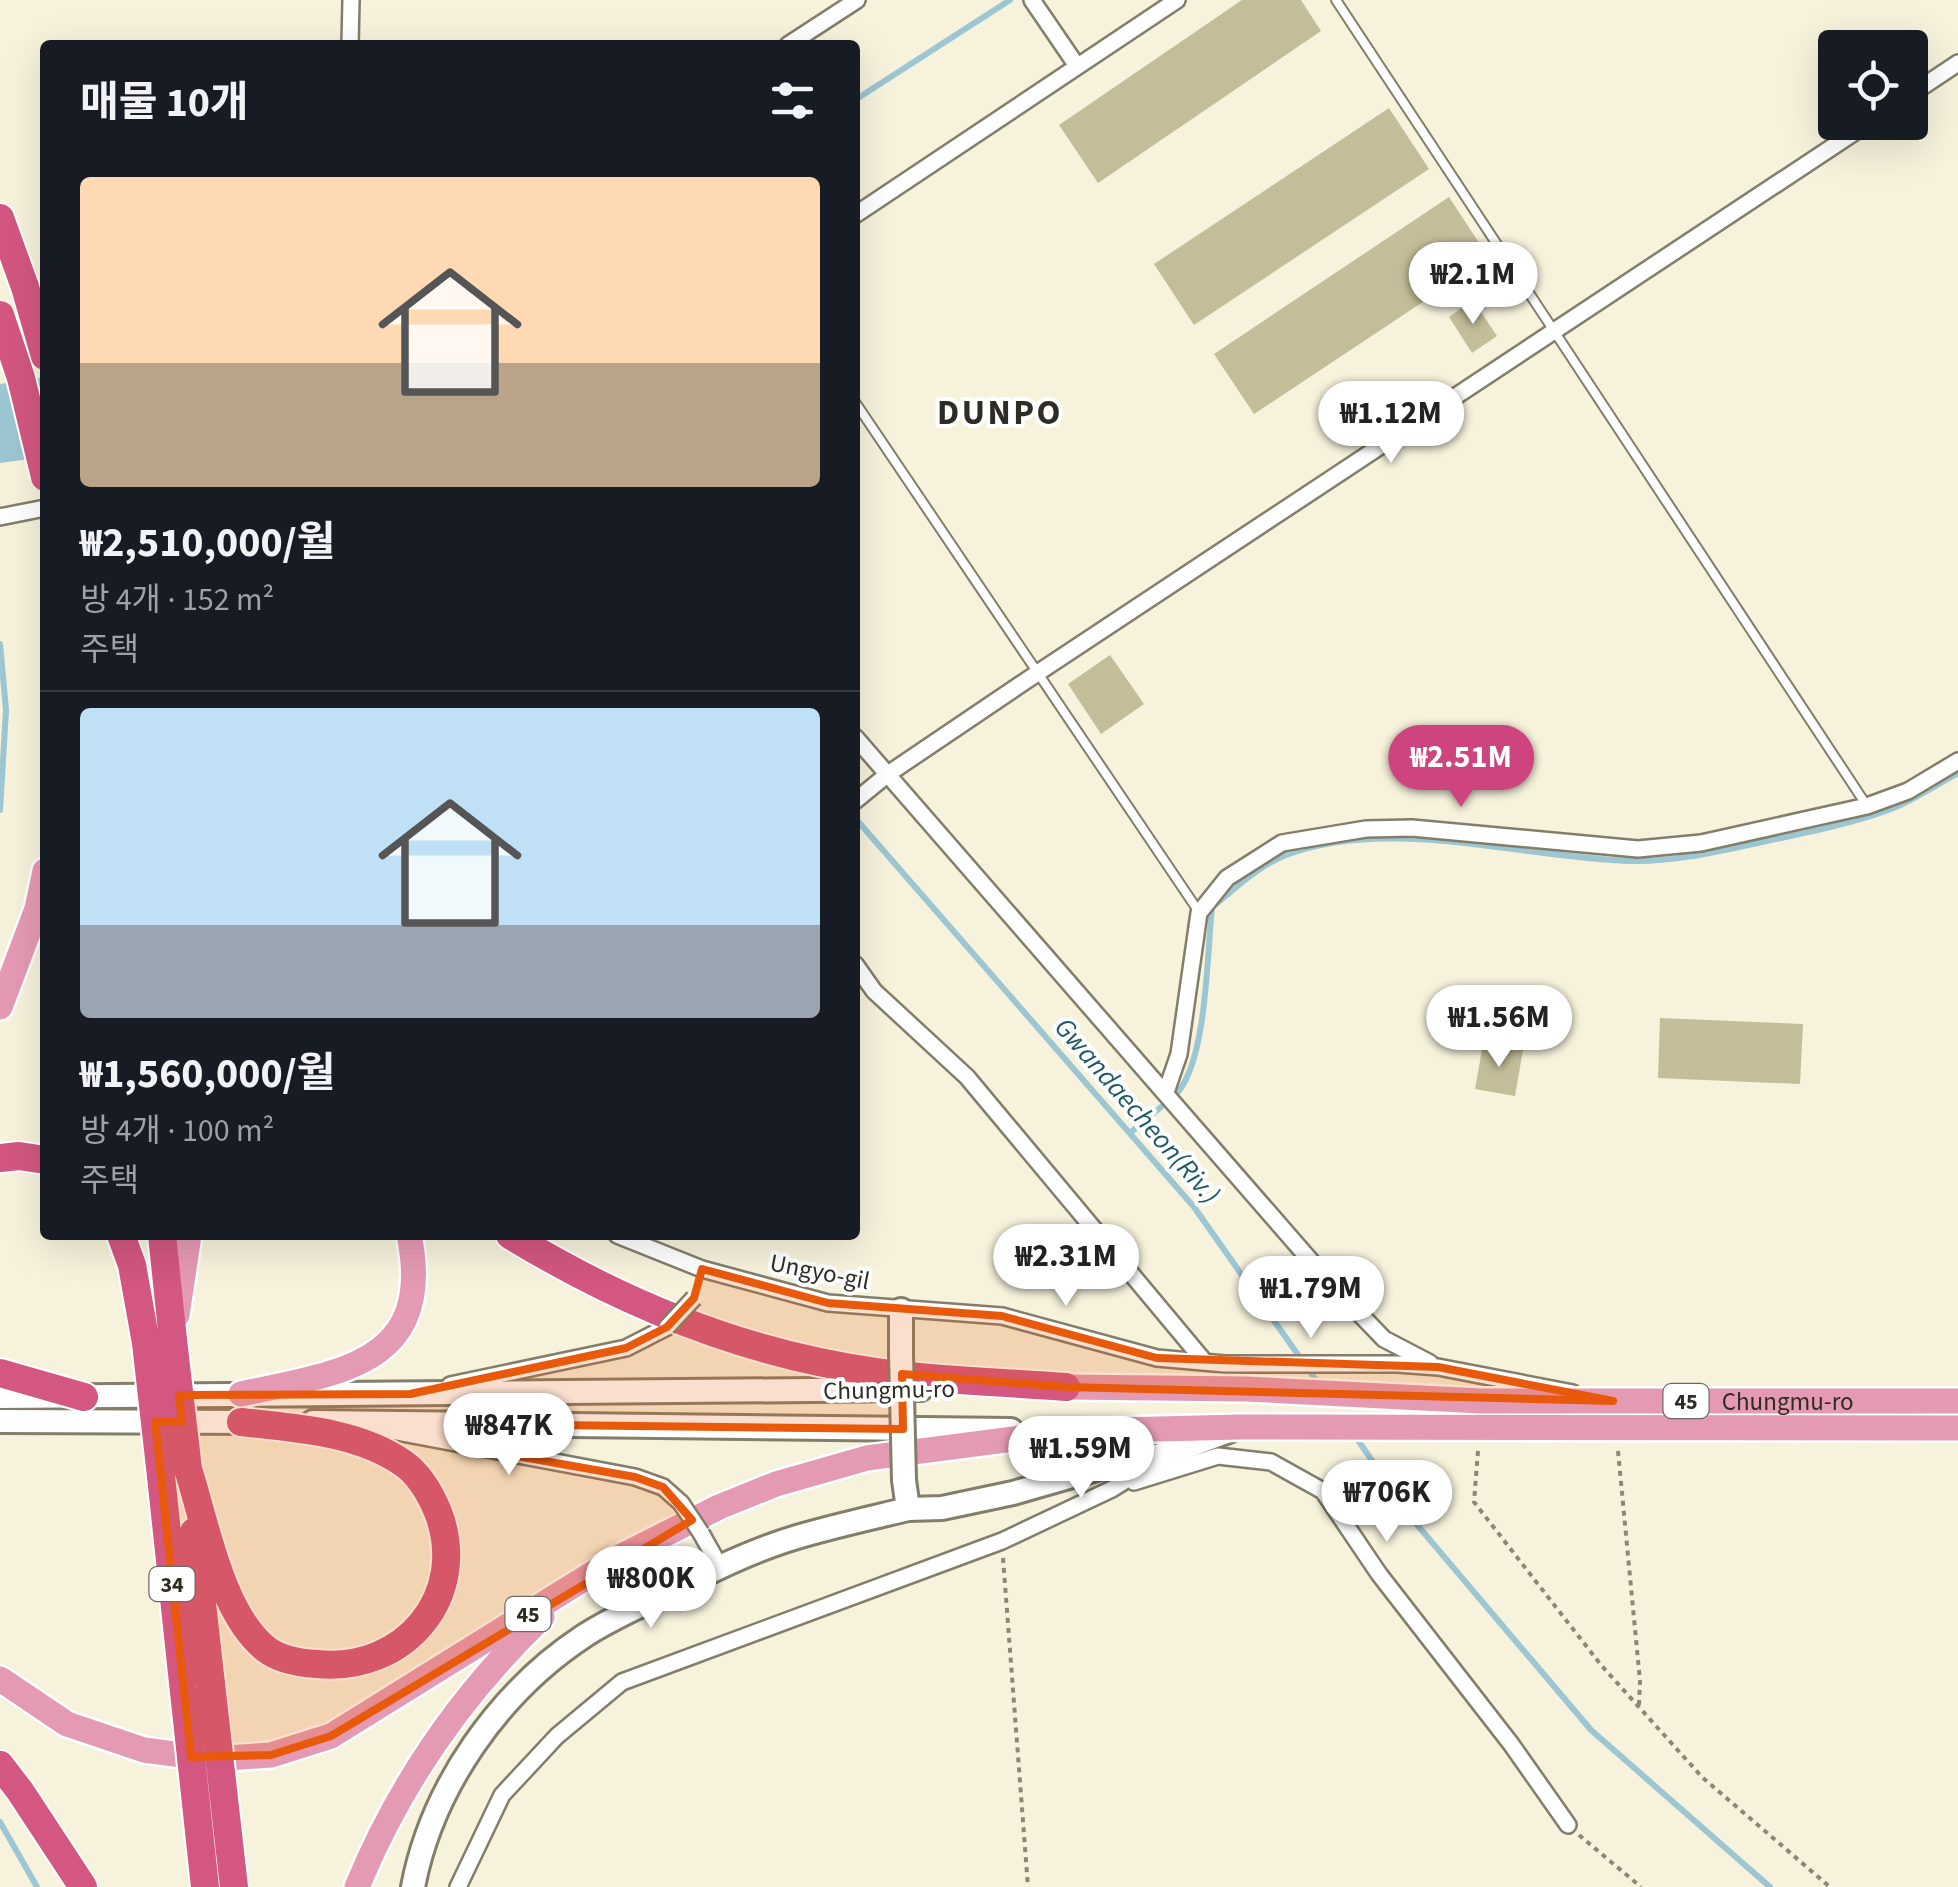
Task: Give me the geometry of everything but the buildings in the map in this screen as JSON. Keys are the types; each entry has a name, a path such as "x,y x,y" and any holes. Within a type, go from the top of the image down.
{"highway":[{"path":"0,218 40,340"},
{"path":"0,317 21,378 40,456"},
{"path":"0,1158 40,1159"},
{"path":"123,1240 160,1342"},
{"name":"34","path":"136,1240 160,1342 174,1472 184,1692 205,1887"},
{"name":"34","path":"160,1342 162,1240"},
{"name":"45","path":"518,1240 558,1264 691,1327 745,1344 876,1372 1066,1387"},
{"path":"0,1374 84,1397"},
{"path":"174,1472 239,1618 266,1650 299,1662 340,1665 376,1659 410,1637 434,1604 444,1581 446,1558 440,1516 418,1476 403,1463 359,1442 241,1408"},
{"name":"34","path":"174,1472 212,1684 234,1887"},
{"path":"0,1766 83,1887"}],"main road":[{"path":"0,1006 40,895"},
{"path":"160,1342 189,1240"},
{"path":"241,1408 332,1374 387,1344 400,1329 414,1294 410,1240"},
{"name":"Chungmu-ro","path":"1066,1387 1246,1388 1415,1400 1958,1401"},
{"name":"Chungmu-ro","path":"1074,1432 1240,1427 1958,1428"},
{"name":"45","path":"0,1679 67,1724 144,1750 212,1759 271,1755 330,1736 616,1560 719,1507 776,1484 868,1458 1074,1432"},
{"path":"357,1887 412,1778 474,1691 540,1618 616,1560"}],"street":[{"path":"350,40 351,0"},
{"path":"796,40 857,0"},
{"path":"1032,0 1077,66"},
{"path":"860,213 1177,0"},
{"path":"1928,83 1958,63"},
{"path":"860,797 883,777 1036,674 1843,140"},
{"path":"0,317 40,314"},
{"path":"0,517 40,509"},
{"path":"860,744 883,777 1384,1339 1438,1367 1613,1402"},
{"path":"1166,1092 1179,1054 1199,912 1227,878 1282,842 1317,834 1412,828 1638,849 1701,843 1867,806 1908,791 1958,761"},
{"path":"860,971 874,991 967,1077 1204,1360"},
{"name":"Ungyo-gil","path":"630,1240 702,1269 828,1303 1002,1316 1157,1358 1225,1364 1438,1367"},
{"path":"410,1394 626,1348 667,1326 694,1298 702,1269"},
{"path":"901,1310 908,1509"},
{"name":"Chungmu-ro","path":"0,1421 410,1394 1066,1387"},
{"name":"Chungmu-ro","path":"0,1398 84,1397 241,1408 353,1422 1074,1432"},
{"path":"353,1422 446,1444 634,1477 663,1488 681,1503 720,1567"},
{"path":"413,1887 419,1856 441,1798 483,1733 521,1688 584,1636 720,1567 796,1538 908,1509 942,1508 1012,1493 1170,1452 1240,1427"},
{"path":"458,1887 502,1794 557,1736 622,1682 1002,1541 1112,1489 1170,1452"},
{"path":"1112,1489 1218,1456 1272,1462 1323,1490 1379,1574 1511,1744 1568,1826"}],"lane":[{"path":"1336,0 1867,806"},
{"path":"860,410 1199,912"}],"path":[{"path":"1482,1427 1474,1472 1474,1502 1601,1665 1702,1777 1830,1887"},
{"path":"1616,1430 1640,1681 1639,1706"},
{"path":"1002,1541 1028,1887"},
{"path":"1568,1826 1641,1887"}],"highlighted area":[{"path":"702,1269 828,1303 1002,1316 1157,1358 1438,1367 1613,1401 1066,1387 902,1374 903,1429 468,1424 466,1447 635,1477 663,1487 692,1520 331,1736 271,1755 191,1757 155,1421 182,1422 179,1395 410,1394 626,1348 667,1327 694,1298"}],"water":[{"path":"40,378 40,458 0,463 0,384"}],"waterway":[{"path":"860,97 1010,0"},
{"path":"0,644 6,710 0,810"},
{"path":"1178,1092 1188,1076 1200,1030 1212,907 1256,872 1286,855 1326,844 1412,839 1590,858 1666,860 1861,819 1900,805 1958,773"},
{"name":"Gwandaecheon(Riv.)","path":"860,824 1194,1207 1320,1386"},
{"path":"1130,1133 1161,1107"},
{"name":"Gwandaecheon(Riv.)","path":"1353,1433 1413,1520 1591,1730 1770,1887"},
{"path":"0,1822 37,1887"}],"district":[{"name":"DUNPO","path":"1000,412"}]}
